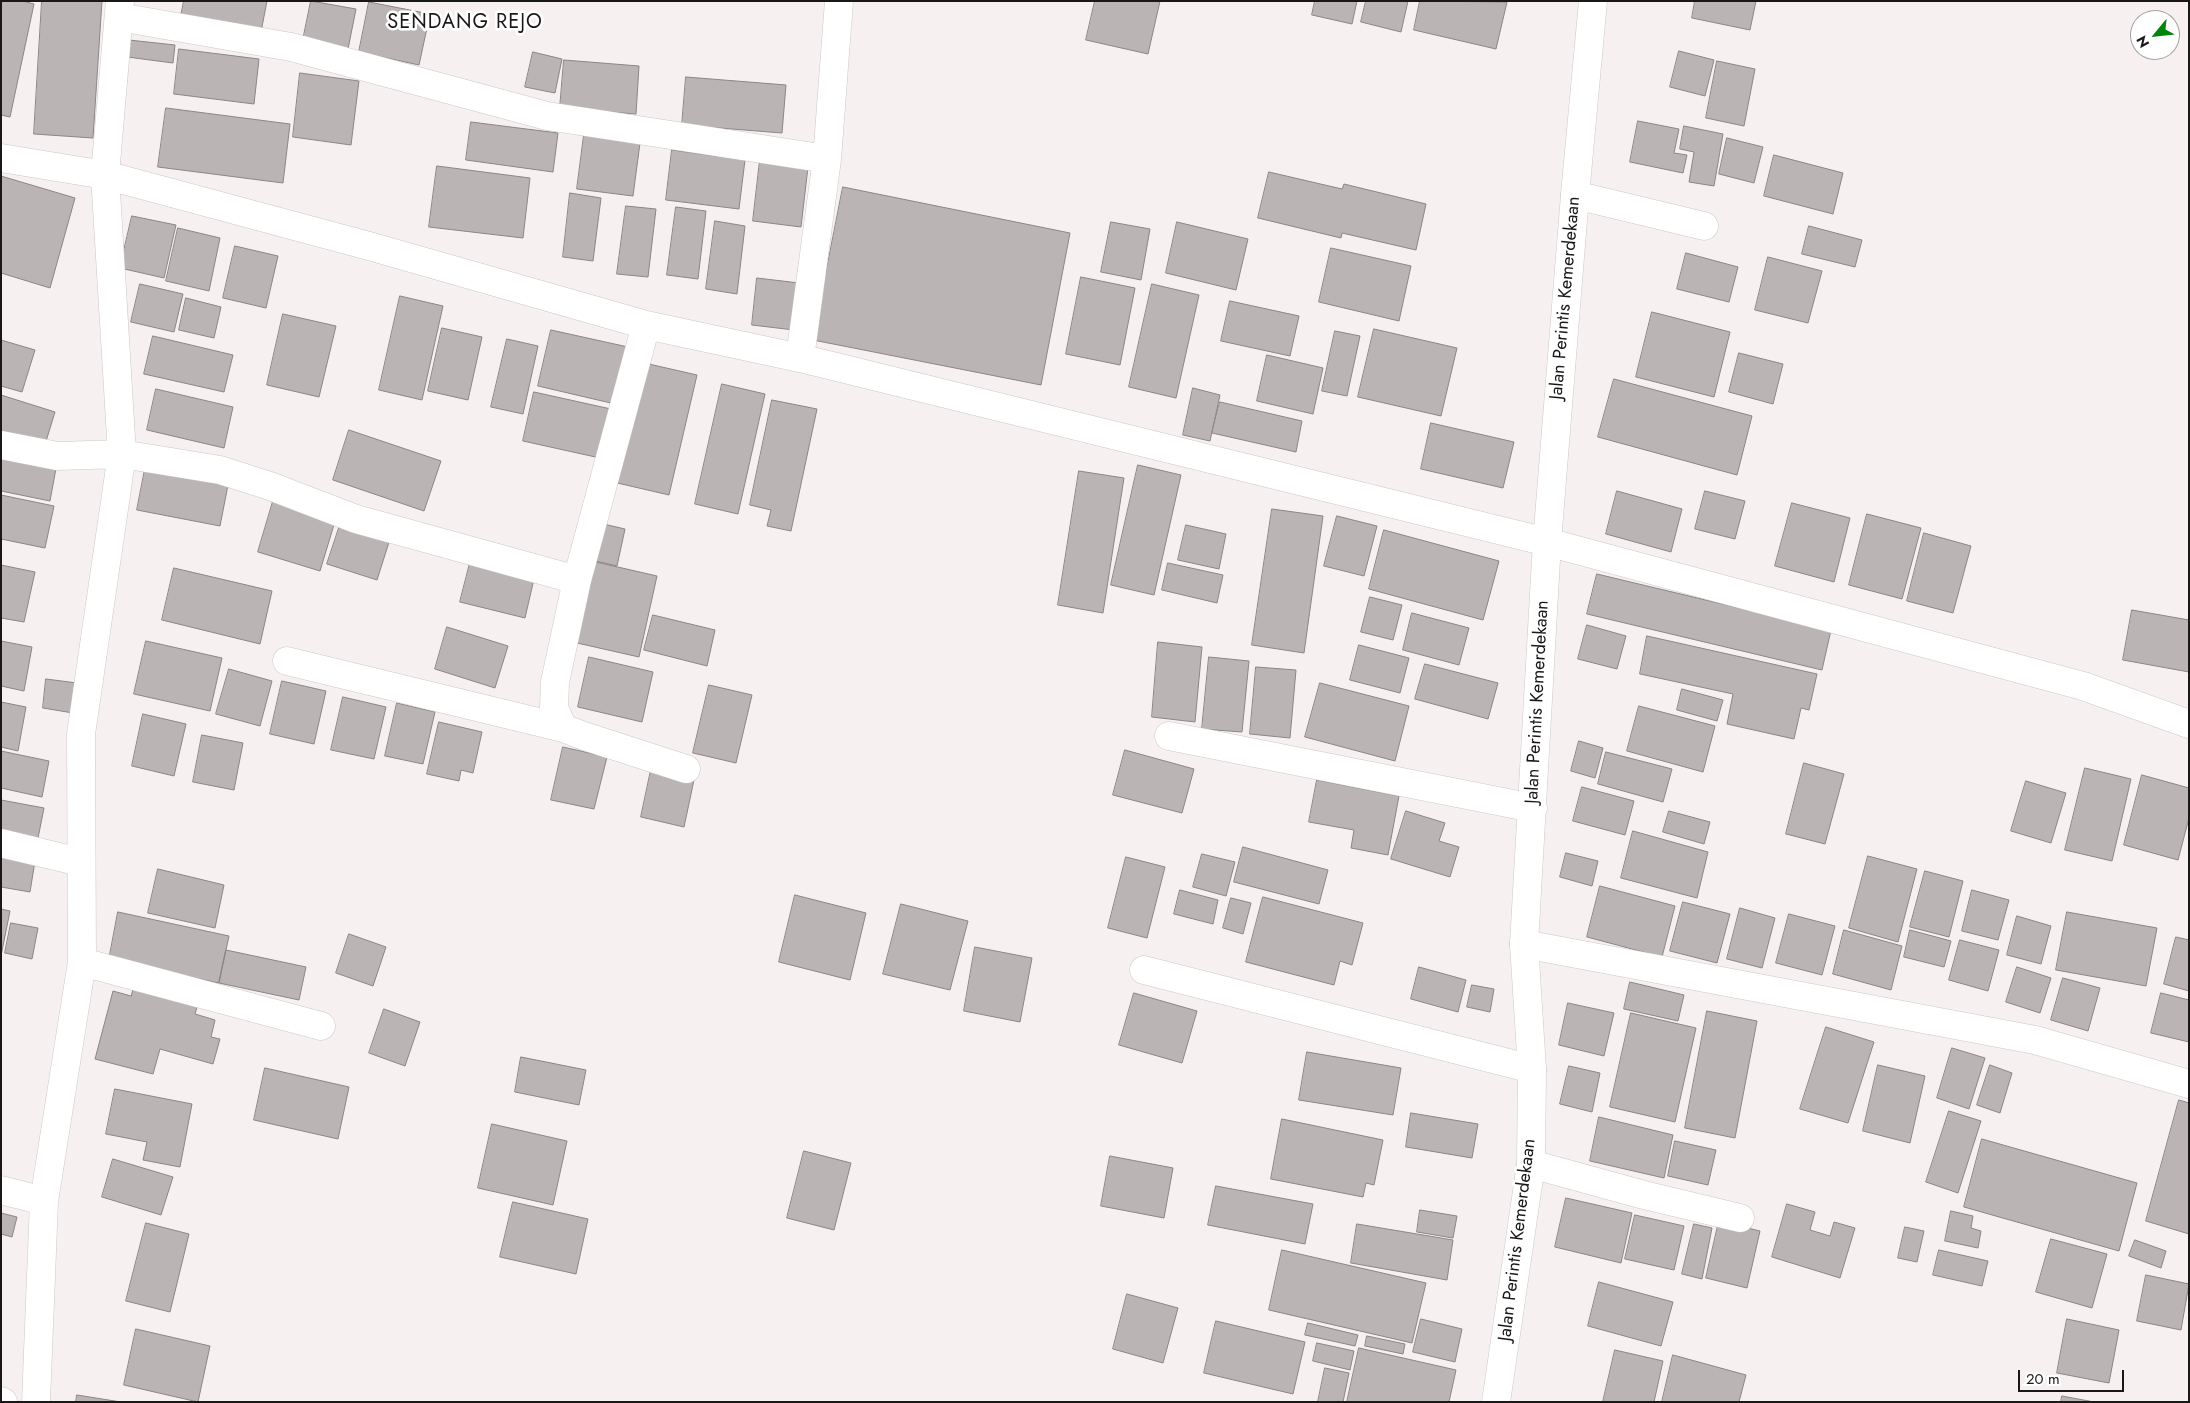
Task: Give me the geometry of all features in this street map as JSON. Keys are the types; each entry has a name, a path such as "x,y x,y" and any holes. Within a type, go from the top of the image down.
{"street":[{"path":"800,358 827,159 839,1"},
{"name":"Jalan Perintis Kemerdekaan","path":"1496,1402 1531,1164 1532,1069 1524,944 1547,542 1574,195 1593,1"},
{"path":"36,1402 44,1201 82,962 80,862 81,734 122,454 105,175 119,9 291,47 547,116 827,159"},
{"path":"1,158 105,175 359,243 646,326 800,358 1547,542 2083,686 2189,724"},
{"path":"1574,195 1704,226"},
{"path":"563,728 554,708 555,682 577,580 646,326"},
{"path":"1,445 57,456 122,454 220,470 270,486 356,519 577,580"},
{"path":"287,660 563,728 686,769"},
{"path":"1169,736 1533,808"},
{"path":"1,843 80,862"},
{"path":"1524,944 2035,1040 2189,1084"},
{"path":"82,962 321,1026"},
{"path":"1144,970 1532,1069"},
{"path":"1531,1164 1644,1195 1740,1218"},
{"path":"1,1190 44,1201"}],"building":[{"path":"1,1 23,1 34,4 10,117 1,115"},
{"path":"42,1 102,1 93,138 34,134"},
{"path":"184,1 267,1 260,37 180,21"},
{"path":"311,1 356,9 347,54 302,45"},
{"path":"1095,1 1160,1 1148,54 1086,40"},
{"path":"1315,1 1357,1 1352,24 1312,15"},
{"path":"1366,1 1408,1 1401,32 1361,22"},
{"path":"1420,1 1507,2 1496,49 1414,30"},
{"path":"1695,1 1756,1 1750,30 1692,18"},
{"path":"369,2 430,14 419,65 359,52"},
{"path":"129,40 175,45 173,63 127,57"},
{"path":"179,49 259,59 254,104 174,94"},
{"path":"1679,51 1714,60 1705,96 1670,87"},
{"path":"533,52 562,59 555,93 525,87"},
{"path":"564,60 639,66 636,114 560,108"},
{"path":"1717,61 1755,69 1744,126 1706,118"},
{"path":"300,73 359,81 351,145 293,137"},
{"path":"686,77 786,85 782,133 682,125"},
{"path":"166,108 290,124 283,183 158,167"},
{"path":"1638,121 1679,129 1674,153 1687,155 1683,173 1630,162"},
{"path":"471,122 558,133 553,172 466,160"},
{"path":"1684,126 1723,134 1714,186 1689,182 1694,152 1680,149"},
{"path":"584,135 640,143 633,196 577,189"},
{"path":"1727,138 1763,147 1754,183 1719,174"},
{"path":"672,150 745,160 739,209 666,200"},
{"path":"1774,155 1843,173 1833,214 1764,196"},
{"path":"760,160 808,167 801,227 753,221"},
{"path":"437,166 530,178 523,238 429,227"},
{"path":"1269,172 1342,189 1344,184 1426,204 1416,250 1342,233 1341,238 1258,218"},
{"path":"1,176 75,198 50,288 1,273"},
{"path":"843,187 1070,233 1041,385 813,340"},
{"path":"570,193 601,198 593,261 563,257"},
{"path":"626,206 656,209 648,277 617,274"},
{"path":"676,207 706,211 698,279 667,275"},
{"path":"132,216 176,225 164,278 120,268"},
{"path":"715,221 745,226 737,294 706,289"},
{"path":"1111,222 1150,229 1141,280 1101,272"},
{"path":"1177,222 1248,239 1236,290 1166,273"},
{"path":"1809,226 1862,240 1855,267 1802,254"},
{"path":"178,228 220,238 209,291 166,281"},
{"path":"235,246 278,256 266,308 223,298"},
{"path":"1331,248 1411,266 1399,321 1319,302"},
{"path":"1686,253 1738,267 1729,302 1677,289"},
{"path":"1768,257 1822,271 1808,323 1755,310"},
{"path":"1081,277 1135,288 1120,365 1066,354"},
{"path":"757,278 799,283 794,330 752,325"},
{"path":"140,284 183,294 174,332 131,322"},
{"path":"1152,284 1199,295 1176,398 1129,387"},
{"path":"400,296 443,306 422,400 379,390"},
{"path":"186,298 221,307 214,338 179,330"},
{"path":"1230,301 1299,316 1290,356 1221,341"},
{"path":"1652,312 1730,332 1714,397 1636,377"},
{"path":"283,314 336,326 319,397 267,385"},
{"path":"442,328 482,337 468,400 428,391"},
{"path":"1374,329 1457,348 1441,416 1358,397"},
{"path":"551,330 628,347 615,404 538,386"},
{"path":"1335,331 1360,336 1347,396 1322,391"},
{"path":"153,336 233,355 224,392 144,374"},
{"path":"507,339 538,346 523,414 491,407"},
{"path":"1,340 35,350 22,392 1,386"},
{"path":"1739,353 1783,364 1773,404 1729,392"},
{"path":"1267,355 1323,368 1313,414 1257,401"},
{"path":"640,362 697,375 669,495 613,482"},
{"path":"1614,379 1752,416 1737,475 1598,437"},
{"path":"722,384 765,394 738,514 695,504"},
{"path":"1193,388 1220,395 1210,441 1183,435"},
{"path":"156,389 233,407 224,448 147,430"},
{"path":"534,392 611,409 600,458 523,441"},
{"path":"1,395 55,412 43,451 1,438"},
{"path":"772,400 817,409 791,531 767,526 771,510 750,505"},
{"path":"1220,402 1302,421 1296,452 1212,433"},
{"path":"1431,423 1514,442 1503,488 1421,469"},
{"path":"349,430 441,461 424,511 333,480"},
{"path":"1,451 57,463 50,501 1,491"},
{"path":"146,464 229,480 220,526 137,510"},
{"path":"1138,465 1181,475 1154,595 1111,585"},
{"path":"1079,471 1124,478 1103,613 1058,605"},
{"path":"1617,491 1682,509 1671,552 1606,534"},
{"path":"1705,491 1745,501 1735,539 1695,529"},
{"path":"1,495 54,506 45,548 1,539"},
{"path":"274,498 336,518 320,571 258,552"},
{"path":"1792,503 1850,518 1834,582 1775,566"},
{"path":"1272,509 1323,516 1304,653 1252,645"},
{"path":"1867,514 1921,528 1902,599 1849,585"},
{"path":"1337,516 1377,526 1364,576 1324,566"},
{"path":"341,522 390,539 377,580 327,564"},
{"path":"595,522 625,529 617,566 587,559"},
{"path":"1186,525 1226,534 1219,569 1178,560"},
{"path":"1384,530 1499,561 1483,620 1369,589"},
{"path":"1924,533 1971,546 1953,613 1907,601"},
{"path":"596,562 657,576 639,657 577,643"},
{"path":"470,563 534,579 525,618 460,602"},
{"path":"1168,563 1223,575 1217,603 1162,590"},
{"path":"1,565 35,572 24,622 1,618"},
{"path":"174,568 272,591 260,644 162,620"},
{"path":"1597,574 1831,630 1822,670 1587,614"},
{"path":"1370,597 1402,605 1393,640 1361,632"},
{"path":"2132,610 2189,620 2189,672 2123,660"},
{"path":"1412,613 1469,628 1459,665 1403,650"},
{"path":"653,615 715,630 707,666 644,650"},
{"path":"1587,625 1626,636 1617,669 1578,659"},
{"path":"447,627 508,646 495,688 435,669"},
{"path":"1647,636 1817,674 1809,710 1801,708 1794,739 1727,724 1733,694 1640,674"},
{"path":"1,641 32,647 24,691 1,686"},
{"path":"146,641 222,658 210,711 134,694"},
{"path":"1158,642 1202,647 1195,722 1152,717"},
{"path":"1359,645 1409,658 1400,693 1350,680"},
{"path":"589,657 653,672 642,722 578,707"},
{"path":"1209,657 1249,661 1242,732 1202,729"},
{"path":"1425,664 1498,683 1488,719 1415,699"},
{"path":"1256,667 1296,670 1290,738 1250,734"},
{"path":"229,669 272,681 260,726 216,714"},
{"path":"46,679 77,683 73,713 43,708"},
{"path":"282,681 326,691 314,744 270,734"},
{"path":"1320,683 1409,706 1395,761 1305,737"},
{"path":"709,685 752,695 736,763 693,753"},
{"path":"1682,689 1723,700 1717,721 1677,710"},
{"path":"343,697 386,707 374,759 331,750"},
{"path":"1,702 26,707 18,751 1,747"},
{"path":"397,703 435,712 423,764 385,756"},
{"path":"1639,706 1715,726 1703,772 1627,751"},
{"path":"143,714 186,724 174,776 132,766"},
{"path":"439,722 482,732 473,773 461,770 459,781 427,774"},
{"path":"202,735 243,743 234,790 193,782"},
{"path":"1579,741 1603,748 1595,778 1571,771"},
{"path":"563,747 607,757 594,809 551,800"},
{"path":"1125,750 1194,769 1182,813 1113,795"},
{"path":"1,751 49,761 42,797 1,788"},
{"path":"1606,752 1672,769 1663,802 1598,784"},
{"path":"1804,763 1844,774 1825,844 1786,834"},
{"path":"2085,768 2131,779 2112,861 2065,850"},
{"path":"651,770 694,780 684,827 641,817"},
{"path":"2142,775 2189,788 2189,818 2178,860 2124,845"},
{"path":"1317,780 1399,796 1388,855 1351,848 1354,830 1309,822"},
{"path":"2026,781 2066,793 2051,843 2011,831"},
{"path":"1582,787 1634,801 1625,835 1573,821"},
{"path":"1,800 44,808 37,843 1,836"},
{"path":"1406,811 1445,823 1439,841 1459,847 1450,877 1391,859"},
{"path":"1669,811 1710,822 1704,844 1663,832"},
{"path":"1633,831 1708,852 1697,898 1621,878"},
{"path":"1243,847 1328,870 1319,904 1234,882"},
{"path":"1,850 36,855 30,892 1,887"},
{"path":"1566,853 1598,861 1592,886 1560,877"},
{"path":"1202,854 1235,862 1226,896 1193,887"},
{"path":"1868,856 1917,869 1898,942 1849,928"},
{"path":"1126,857 1165,867 1147,938 1108,928"},
{"path":"158,869 224,885 215,928 148,913"},
{"path":"1925,871 1963,881 1949,937 1910,927"},
{"path":"1600,886 1675,906 1662,957 1587,937"},
{"path":"1180,890 1218,900 1213,924 1174,914"},
{"path":"1972,890 2009,900 1998,940 1962,931"},
{"path":"795,895 866,913 850,980 779,962"},
{"path":"1263,897 1363,923 1352,965 1340,961 1334,985 1246,962"},
{"path":"1231,898 1251,903 1243,934 1223,928"},
{"path":"1683,902 1730,914 1717,963 1670,951"},
{"path":"901,904 968,921 950,990 883,974"},
{"path":"1740,908 1775,918 1762,968 1727,959"},
{"path":"1,909 10,911 1,956"},
{"path":"118,912 229,936 219,983 109,960"},
{"path":"2067,912 2157,928 2146,986 2056,970"},
{"path":"1789,914 1835,926 1822,975 1776,963"},
{"path":"2017,916 2051,926 2041,964 2007,955"},
{"path":"11,923 38,928 32,959 5,953"},
{"path":"1844,930 1902,946 1891,990 1833,974"},
{"path":"1910,930 1951,941 1944,967 1904,957"},
{"path":"349,934 386,947 373,986 336,973"},
{"path":"2176,937 2189,940 2189,991 2164,984"},
{"path":"1960,940 1999,950 1988,991 1949,980"},
{"path":"975,947 1032,958 1020,1022 964,1011"},
{"path":"226,950 306,967 299,1000 219,983"},
{"path":"1419,967 1466,980 1458,1012 1411,999"},
{"path":"2017,967 2051,978 2040,1013 2006,1002"},
{"path":"2063,978 2100,988 2088,1031 2051,1020"},
{"path":"135,980 200,997 195,1014 215,1020 211,1037 220,1039 213,1064 160,1049 153,1074 95,1059 113,991 131,996"},
{"path":"1630,982 1684,995 1678,1021 1624,1009"},
{"path":"1472,985 1494,989 1490,1012 1467,1007"},
{"path":"1134,993 1197,1011 1182,1063 1119,1045"},
{"path":"2161,993 2189,1000 2189,1042 2151,1033"},
{"path":"1568,1003 1614,1013 1604,1056 1559,1045"},
{"path":"384,1009 420,1022 405,1066 369,1053"},
{"path":"1707,1011 1757,1021 1735,1138 1685,1128"},
{"path":"1631,1013 1696,1028 1675,1122 1610,1107"},
{"path":"1826,1027 1874,1042 1848,1123 1800,1109"},
{"path":"1952,1048 1985,1058 1969,1109 1937,1098"},
{"path":"1307,1052 1401,1068 1393,1115 1299,1100"},
{"path":"521,1057 586,1070 579,1105 515,1092"},
{"path":"1878,1065 1925,1076 1910,1143 1863,1131"},
{"path":"1990,1065 2012,1073 2000,1113 1977,1105"},
{"path":"1569,1066 1600,1073 1592,1112 1560,1104"},
{"path":"265,1068 349,1087 338,1139 254,1120"},
{"path":"115,1089 192,1104 180,1167 143,1160 147,1142 106,1134"},
{"path":"2179,1100 2189,1103 2189,1234 2146,1221"},
{"path":"1949,1111 1981,1121 1958,1193 1926,1182"},
{"path":"1411,1113 1478,1124 1472,1158 1406,1147"},
{"path":"1599,1117 1673,1135 1664,1178 1590,1161"},
{"path":"1282,1119 1383,1140 1374,1185 1366,1183 1363,1197 1271,1179"},
{"path":"492,1124 567,1141 553,1205 478,1188"},
{"path":"1982,1139 2137,1183 2119,1251 1964,1207"},
{"path":"1675,1141 1716,1150 1708,1185 1668,1176"},
{"path":"804,1151 851,1163 834,1230 787,1218"},
{"path":"1110,1156 1173,1168 1164,1218 1101,1206"},
{"path":"113,1159 173,1177 161,1215 102,1197"},
{"path":"1216,1186 1313,1204 1305,1244 1208,1225"},
{"path":"1566,1198 1632,1213 1621,1263 1555,1247"},
{"path":"513,1202 588,1219 576,1274 500,1257"},
{"path":"1787,1204 1815,1212 1810,1230 1830,1236 1834,1222 1855,1228 1840,1278 1772,1257"},
{"path":"1420,1210 1457,1216 1453,1238 1417,1232"},
{"path":"1951,1211 1973,1216 1971,1228 1981,1231 1978,1248 1945,1241"},
{"path":"1,1213 17,1217 12,1237 1,1234"},
{"path":"1635,1215 1684,1226 1674,1270 1625,1259"},
{"path":"1719,1221 1760,1231 1747,1288 1706,1278"},
{"path":"146,1223 189,1234 170,1312 126,1301"},
{"path":"1357,1224 1453,1240 1447,1280 1351,1263"},
{"path":"1694,1224 1712,1228 1702,1279 1682,1274"},
{"path":"1905,1227 1924,1231 1917,1262 1898,1258"},
{"path":"2051,1239 2107,1254 2092,1308 2036,1292"},
{"path":"2135,1240 2166,1251 2161,1268 2129,1256"},
{"path":"1282,1250 1426,1283 1412,1343 1269,1310"},
{"path":"1939,1250 1988,1261 1982,1286 1933,1275"},
{"path":"2146,1275 2189,1284 2181,1330 2137,1321"},
{"path":"1599,1282 1673,1302 1661,1346 1588,1326"},
{"path":"1127,1294 1178,1308 1163,1363 1113,1349"},
{"path":"1421,1319 1462,1329 1455,1362 1413,1352"},
{"path":"2067,1319 2119,1330 2109,1383 2057,1373"},
{"path":"1216,1321 1305,1342 1293,1394 1204,1373"},
{"path":"1308,1323 1358,1335 1355,1346 1305,1335"},
{"path":"136,1329 210,1346 198,1402 124,1385"},
{"path":"1367,1336 1405,1344 1403,1354 1365,1346"},
{"path":"1317,1343 1354,1351 1350,1370 1313,1361"},
{"path":"1359,1348 1456,1370 1449,1402 1347,1402"},
{"path":"1615,1350 1663,1361 1654,1402 1603,1402"},
{"path":"1673,1355 1746,1375 1739,1402 1662,1402"},
{"path":"1325,1368 1349,1373 1343,1402 1318,1402"},
{"path":"77,1395 121,1402 76,1402"},
{"path":"2062,1396 2094,1402 2061,1402"}],"district":[{"name":"SENDANG REJO","path":"465,23"}]}
